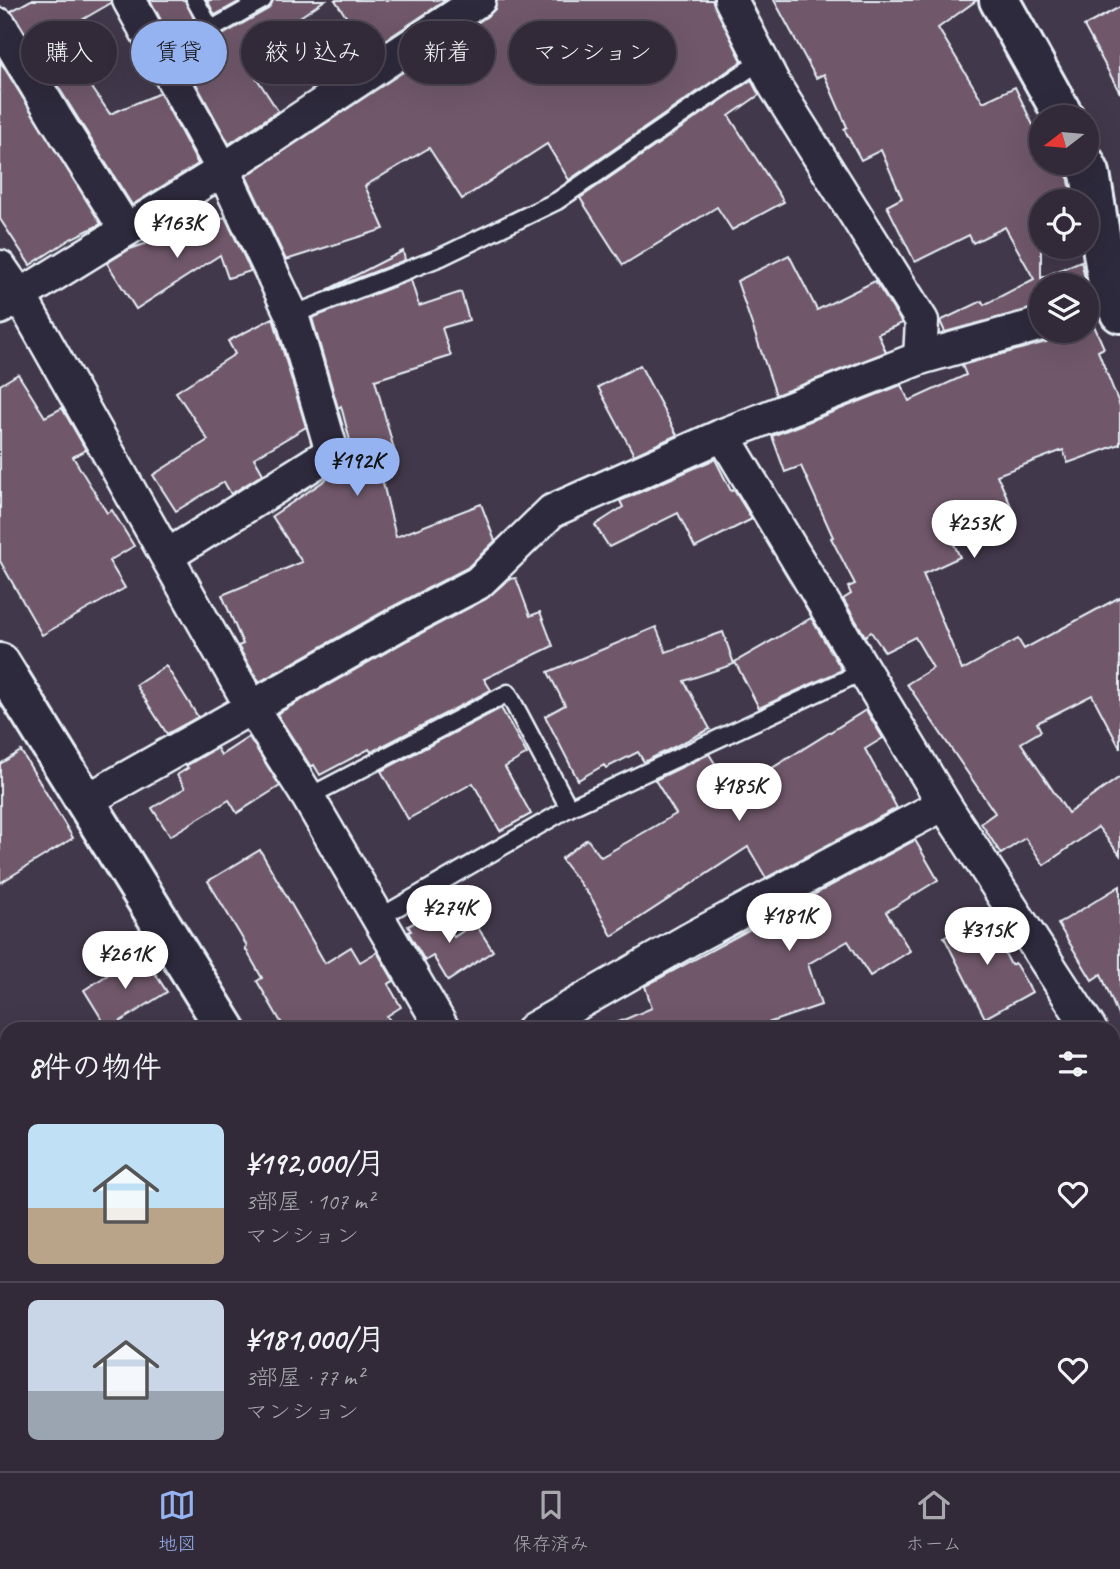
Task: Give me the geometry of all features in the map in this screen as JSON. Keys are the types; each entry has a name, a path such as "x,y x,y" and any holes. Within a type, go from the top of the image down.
{"street":[{"path":"129,0 141,21"},
{"path":"10,302 223,170 479,0"},
{"path":"731,0 775,86 922,321 920,358"},
{"path":"999,0 1057,105"},
{"path":"0,24 126,229"},
{"path":"167,556 332,452 292,315 223,170 175,84"},
{"path":"1091,175 1109,235 1105,302"},
{"path":"0,267 10,302 167,556 252,708 308,797 439,1022"},
{"path":"85,802 399,624 478,583 552,511 723,435 920,358 1029,327"},
{"path":"723,435 944,804 1085,1022"},
{"path":"0,663 222,1022"},
{"path":"545,1022 692,938 944,804"}],"lane":[{"path":"195,0 207,21"},
{"path":"225,21 263,0"},
{"path":"292,315 441,257 557,201 762,60"},
{"path":"377,919 569,808 864,671"},
{"path":"308,797 508,693 569,808"}],"building":[{"path":"31,0 111,0 111,3 80,21 21,21 21,27 11,11"},
{"path":"150,0 185,0 195,21 162,21"},
{"path":"207,0 242,0 215,15"},
{"path":"273,0 325,0 294,21 247,21 268,9"},
{"path":"335,0 446,0 414,21 399,21 399,31 385,40 385,21 349,21"},
{"path":"497,0 712,0 742,61 569,180 547,144 462,199 429,148 365,186 384,229 286,260 246,176 399,75 399,84 495,84 495,21 480,21 495,9"},
{"path":"774,0 977,0 938,28 983,102 1015,87 1029,117 1029,175 1067,175 1069,180 1070,189 1029,189 1029,259 1041,259 1041,273 1031,273 1005,227 973,243 969,235 915,262 887,206 902,198 881,150 861,160 844,129 847,127 824,74 816,78"},
{"path":"1120,7 1120,93 1084,26"},
{"path":"241,24 241,84 260,84 278,111 229,144 196,84 227,84 227,32"},
{"path":"0,61 101,224 72,238 30,265 0,219"},
{"path":"751,80 759,95 729,116 784,202 732,230 717,207 623,265 580,198"},
{"path":"57,84 89,84 110,114 160,93 198,164 132,205"},
{"path":"225,217 251,271 228,278 220,255 136,309 107,263 130,249"},
{"path":"403,251 405,260 327,290"},
{"path":"789,255 817,310 875,281 902,323 878,334 886,352 776,395 737,281"},
{"path":"1081,261 1084,273 1053,273"},
{"path":"411,280 419,306 461,292 469,320 442,328 451,356 375,380 395,453 377,458 396,537 481,504 495,541 467,568 259,682 238,646 243,644 222,595 302,562 272,516 355,460 341,406 338,408 312,318"},
{"path":"1029,282 1029,309 945,332 940,321 982,301 984,305"},
{"path":"273,318 306,427 254,458 263,474 231,494 224,482 176,511 153,475 208,440 176,392 235,354 228,341"},
{"path":"1099,337 1104,348 1098,351 1120,406 1120,444 1068,463 1063,450 997,475 1012,508 951,538 960,557 923,574 962,670 1018,639 1024,649 1120,597 1120,748 1092,695 1037,723 1041,731 1021,743 1068,813 1120,777 1120,855 1098,827 1044,865 1025,838 1001,854 981,823 995,813 907,684 933,668 915,637 885,652 871,632 865,636 843,599 851,594 848,587 855,584 831,538 833,537 801,466 785,472 772,436 901,385 909,401 966,375 962,365 1042,343 1099,343"},
{"path":"640,365 677,435 634,455 598,387"},
{"path":"18,374 45,417 62,408 86,450 73,457 107,513 112,510 134,546 109,561 125,588 42,635 0,561 0,385"},
{"path":"715,459 731,491 734,490 752,519 695,548 678,513 609,547 595,525 623,507 620,501"},
{"path":"516,578 530,616 540,612 553,646 484,679 491,690 371,752 369,749 320,775 314,765 311,767 277,714 486,599 509,579"},
{"path":"811,618 842,670 759,708 735,662"},
{"path":"656,627 666,652 723,632 734,664 684,681 710,729 644,762 638,752 606,768 604,765 578,780 545,716 565,705 548,672"},
{"path":"166,666 198,717 167,734 136,685"},
{"path":"501,708 527,754 505,767 531,814 500,831 473,783 408,819 381,771"},
{"path":"866,710 883,738 865,749 897,808 766,878 748,847 612,936 592,899 561,859 587,839 601,857 676,814 655,780 709,754 728,784 742,774 748,783"},
{"path":"249,737 280,786 237,813 229,800 170,836 152,808 185,788 177,775 188,768 186,766 217,748 221,755"},
{"path":"21,751 73,838 0,883 0,764"},
{"path":"915,840 938,880 886,912 910,951 870,976 848,941 808,964 821,1005 771,1022 619,1022 652,1008 645,986"},
{"path":"260,850 325,963 351,947 360,962 377,952 394,981 388,984 401,1007 387,1016 391,1022 281,1022 257,981 262,978 245,948 247,946 208,881"},
{"path":"1120,886 1120,1020 1101,974 1092,980 1058,924"},
{"path":"438,910 454,937 475,923 493,951 448,981 433,956 425,961 408,932 411,931 408,926"},
{"path":"985,915 1011,965 1015,963 1032,992 985,1018 944,937"},
{"path":"142,953 167,992 119,1022 104,1022 84,990"}]}
